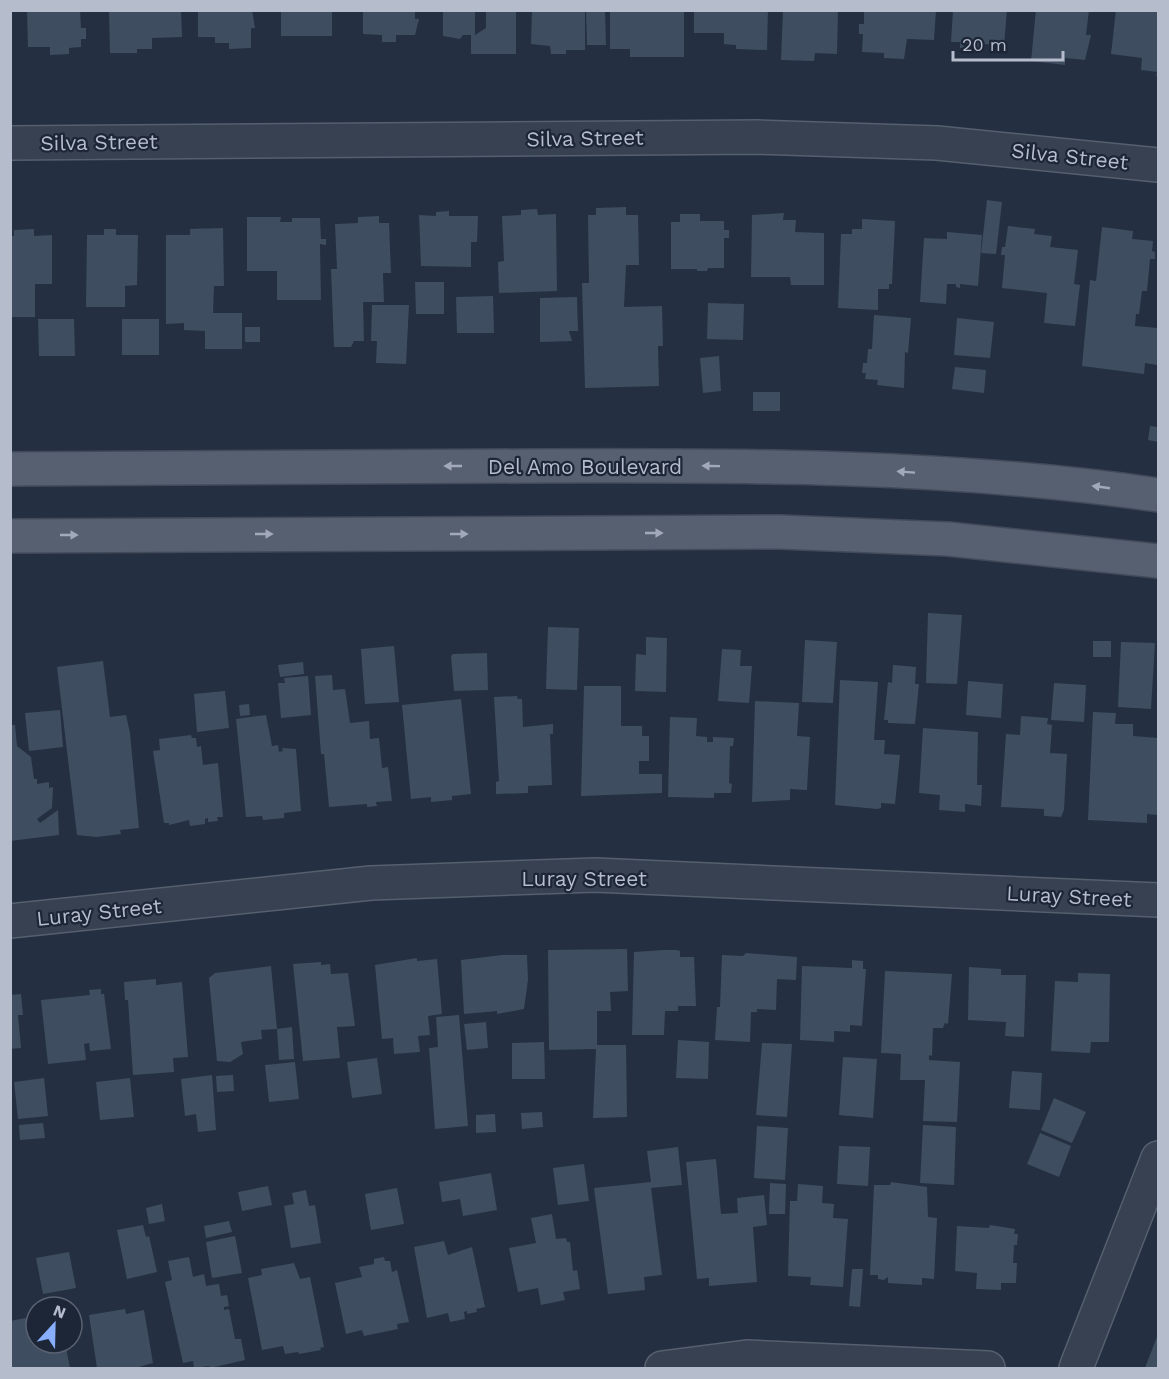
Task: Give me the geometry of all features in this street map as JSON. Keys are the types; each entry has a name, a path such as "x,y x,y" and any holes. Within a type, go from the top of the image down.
{"main road":[{"name":"Del Amo Boulevard","path":"10,469 659,465 854,468 1081,484 1158,495"},
{"path":"10,536 780,532 948,539 1158,561"}],"street":[{"name":"Silva Street","path":"10,143 757,137 937,143 1158,165"},
{"name":"Luray Street","path":"10,921 371,883 595,875 1158,900"},
{"path":"1076,1368 1158,1158"},
{"path":"662,1368 747,1357 988,1368"}],"building":[{"path":"27,10 80,10 81,28 86,28 86,39 81,39 81,47 69,48 69,54 50,55 50,47 28,47"},
{"path":"109,10 181,10 182,37 152,38 152,49 137,49 137,53 110,53"},
{"path":"198,10 252,10 255,28 251,28 251,48 229,49 229,43 215,43 215,37 198,37"},
{"path":"281,10 332,10 332,36 281,36"},
{"path":"363,10 415,10 415,19 419,19 415,35 396,35 396,42 382,42 382,35 363,34"},
{"path":"443,10 475,10 475,35 486,28 486,10 516,10 516,54 471,54 471,35 463,35 460,39 443,36"},
{"path":"532,10 585,10 585,50 566,50 566,54 551,54 550,46 531,44"},
{"path":"586,10 605,10 606,45 587,45"},
{"path":"610,10 684,10 684,57 630,57 630,49 610,49"},
{"path":"694,10 768,10 767,50 736,49 736,45 724,44 724,33 694,33"},
{"path":"783,10 838,10 837,54 815,53 814,61 781,60"},
{"path":"864,10 936,10 934,40 907,39 904,59 884,58 884,53 862,52 863,34 859,34 859,24 864,24"},
{"path":"953,10 1007,10 1004,45 982,44 981,49 960,48 960,42 951,42"},
{"path":"1036,10 1089,10 1086,35 1091,35 1085,60 1065,58 1065,65 1031,61"},
{"path":"1116,10 1158,10 1158,76 1156,76 1157,72 1141,70 1142,58 1111,54"},
{"path":"987,200 1002,202 996,254 981,253"},
{"path":"626,207 626,215 638,215 639,265 626,265 624,307 662,306 663,346 658,346 659,386 585,388 582,283 589,283 588,215 596,215 596,208"},
{"path":"537,209 538,215 556,214 557,291 499,293 498,262 504,261 502,216 521,215 521,210"},
{"path":"449,211 449,216 478,216 477,242 471,242 471,267 421,266 419,215 436,216 436,212"},
{"path":"784,213 783,220 796,220 795,232 824,233 824,285 791,285 790,277 751,277 752,215"},
{"path":"680,214 700,214 700,221 724,221 724,230 729,230 729,238 724,238 724,268 708,268 707,271 671,269 671,222 680,222"},
{"path":"379,216 379,223 389,223 391,273 383,273 384,302 363,302 364,341 354,341 351,347 334,347 331,269 337,269 335,224 358,223 358,217"},
{"path":"247,217 281,217 280,222 292,222 292,218 320,218 321,239 326,239 326,245 320,244 321,300 277,300 277,271 247,271"},
{"path":"862,219 895,221 892,284 889,284 889,289 878,289 878,310 838,308 841,234 852,234 852,229 862,229"},
{"path":"1008,226 1035,229 1034,234 1052,236 1050,247 1078,250 1074,284 1080,285 1075,326 1044,323 1047,293 1002,288 1005,255 1001,255 1002,247 1005,247"},
{"path":"1102,227 1133,231 1132,239 1153,241 1152,251 1155,252 1155,259 1150,259 1147,291 1142,291 1135,326 1158,328 1158,352 1157,365 1145,363 1144,374 1082,366 1090,280 1096,281"},
{"path":"223,228 224,286 214,286 213,313 242,313 242,349 205,349 205,331 184,330 184,323 166,324 166,235 190,235 190,229"},
{"path":"34,229 34,236 52,235 52,284 35,284 35,317 10,317 10,236 14,236 14,230"},
{"path":"104,229 116,229 116,235 138,235 137,285 125,286 125,307 86,307 87,235 104,235"},
{"path":"947,232 982,235 978,286 960,284 960,288 956,287 956,284 947,284 946,304 920,302 924,238 947,239"},
{"path":"415,282 444,282 444,314 416,314"},
{"path":"493,296 494,333 457,333 456,297"},
{"path":"577,297 578,331 569,331 572,341 540,342 540,298"},
{"path":"708,303 744,304 743,340 707,339"},
{"path":"372,305 409,305 406,364 376,363 377,341 371,341"},
{"path":"874,315 911,318 908,353 905,352 904,388 877,385 878,380 865,379 866,373 862,373 863,363 867,363 868,349 872,349"},
{"path":"957,318 994,322 990,358 954,355"},
{"path":"38,319 74,319 75,356 39,356"},
{"path":"122,319 159,319 159,355 122,355"},
{"path":"245,327 260,327 260,342 245,342"},
{"path":"719,356 721,391 703,393 700,358"},
{"path":"955,367 986,370 984,393 952,389"},
{"path":"753,392 780,392 780,411 753,411"},
{"path":"1150,426 1158,427 1158,442 1148,440"},
{"path":"928,613 962,615 957,684 926,683"},
{"path":"548,627 579,628 577,690 546,689"},
{"path":"646,637 667,638 666,692 635,691 636,654 646,655"},
{"path":"805,640 837,642 833,703 802,702"},
{"path":"1093,641 1111,641 1111,657 1093,657"},
{"path":"1121,642 1155,643 1151,709 1118,707"},
{"path":"394,646 399,702 365,704 361,649"},
{"path":"722,649 741,650 740,666 752,666 749,703 718,701"},
{"path":"487,653 488,690 454,691 451,656 453,654"},
{"path":"103,661 110,717 126,715 130,733 139,828 120,830 121,834 97,837 77,835 57,667"},
{"path":"303,662 304,674 280,677 278,665"},
{"path":"893,665 916,667 915,684 919,684 915,724 888,723 888,720 884,720 888,682 892,683"},
{"path":"332,675 333,690 345,689 350,723 369,721 370,739 379,738 382,768 388,767 392,801 376,802 377,806 367,807 367,804 329,807 324,754 321,754 315,676"},
{"path":"308,676 311,715 281,718 278,683 285,683 284,678"},
{"path":"840,680 878,682 874,740 885,740 884,754 900,755 895,804 881,803 881,808 877,809 835,805"},
{"path":"968,681 1003,684 1001,718 966,715"},
{"path":"1054,683 1086,685 1084,722 1051,720"},
{"path":"584,686 621,686 621,726 642,726 642,736 649,736 649,761 639,761 639,774 662,774 662,793 581,796"},
{"path":"225,691 229,728 197,732 194,694"},
{"path":"517,696 518,699 522,699 523,727 553,724 553,734 550,734 552,785 528,786 528,793 496,794 496,782 499,781 494,697"},
{"path":"461,699 471,794 452,796 452,800 431,802 431,797 411,799 402,705"},
{"path":"755,701 799,703 797,736 810,737 807,790 790,789 790,800 752,802"},
{"path":"249,704 250,715 240,716 239,705"},
{"path":"60,710 63,747 29,751 25,713"},
{"path":"1093,712 1116,713 1115,724 1133,724 1133,736 1158,738 1158,815 1147,814 1147,823 1088,820"},
{"path":"266,715 272,746 278,745 279,752 283,751 282,748 296,749 301,811 284,813 284,818 263,820 262,816 246,817 236,719"},
{"path":"1021,716 1048,718 1047,724 1052,725 1050,753 1067,754 1064,810 1061,817 1044,816 1044,809 1001,807 1006,734 1020,735"},
{"path":"670,717 697,718 696,736 707,737 707,742 713,742 713,737 734,738 733,746 730,746 731,793 714,793 714,798 668,797"},
{"path":"10,725 15,725 17,746 31,757 34,779 37,779 37,784 49,782 49,788 53,787 52,808 37,819 40,823 58,810 59,835 10,841"},
{"path":"923,728 978,732 977,785 982,785 981,806 965,804 965,812 939,810 940,795 919,793"},
{"path":"191,735 192,738 196,738 197,747 201,746 203,765 218,763 223,817 217,817 218,821 208,822 208,818 205,819 205,824 190,826 189,820 169,825 169,823 164,823 153,751 160,750 159,739"},
{"path":"627,949 628,991 610,992 611,1011 597,1011 597,1045 626,1045 627,1117 593,1118 596,1049 549,1050 548,950"},
{"path":"680,951 680,957 694,957 696,1006 678,1006 678,1011 665,1011 664,1035 632,1035 634,952"},
{"path":"746,953 797,957 796,980 777,979 776,1010 757,1009 757,1012 751,1012 750,1042 715,1040 717,1007 720,1007 722,955 743,956"},
{"path":"502,955 527,955 528,980 524,1009 497,1014 497,1011 464,1014 461,960"},
{"path":"417,958 417,961 437,959 442,1014 428,1016 430,1035 418,1036 420,1052 394,1054 393,1038 382,1039 375,965"},
{"path":"852,960 863,961 863,969 866,969 862,1026 850,1025 850,1032 834,1031 834,1042 800,1040 802,966 852,968"},
{"path":"321,962 321,965 330,964 331,974 348,973 355,1026 337,1027 340,1058 303,1061 293,964"},
{"path":"271,966 277,1029 261,1030 262,1039 241,1042 243,1054 230,1062 217,1061 209,978 215,973"},
{"path":"969,967 1001,969 1001,975 1026,975 1024,1037 1005,1036 1006,1022 968,1020"},
{"path":"885,971 952,974 948,1024 945,1023 943,1028 933,1028 932,1056 929,1055 929,1060 960,1062 957,1122 923,1121 925,1080 900,1080 901,1054 881,1053"},
{"path":"1078,973 1110,974 1109,1042 1091,1042 1090,1053 1051,1051 1055,981 1078,982"},
{"path":"156,979 156,985 182,982 188,1057 173,1058 174,1072 133,1075 128,1000 125,1000 124,982"},
{"path":"101,989 101,994 104,994 111,1049 90,1051 89,1043 84,1044 86,1060 48,1064 41,1000 90,995 89,990"},
{"path":"21,994 23,1015 18,1015 21,1048 10,1049 10,995"},
{"path":"459,1015 468,1126 435,1129 429,1048 438,1047 436,1017"},
{"path":"486,1022 488,1048 467,1050 464,1024"},
{"path":"292,1027 294,1059 279,1060 277,1029"},
{"path":"678,1040 709,1042 708,1079 676,1078"},
{"path":"544,1042 545,1079 512,1079 512,1043"},
{"path":"762,1043 792,1044 787,1117 756,1115"},
{"path":"843,1057 877,1059 873,1118 839,1115"},
{"path":"377,1058 382,1094 352,1098 347,1062"},
{"path":"295,1062 299,1099 269,1102 265,1065"},
{"path":"1012,1071 1042,1073 1040,1110 1009,1108"},
{"path":"212,1075 216,1130 198,1132 196,1114 185,1116 181,1079"},
{"path":"233,1075 234,1091 217,1092 216,1076"},
{"path":"44,1078 48,1116 18,1119 14,1082"},
{"path":"130,1078 134,1117 100,1120 96,1082"},
{"path":"1054,1098 1086,1112 1072,1143 1041,1130"},
{"path":"542,1112 543,1127 522,1129 521,1113"},
{"path":"495,1114 496,1132 476,1133 476,1115"},
{"path":"43,1123 45,1138 20,1140 19,1125"},
{"path":"923,1125 956,1127 954,1185 920,1183"},
{"path":"757,1126 788,1128 785,1180 754,1178"},
{"path":"1040,1133 1071,1146 1059,1177 1027,1164"},
{"path":"839,1146 870,1147 868,1186 837,1184"},
{"path":"678,1147 682,1185 651,1188 662,1275 644,1277 645,1290 608,1294 594,1188 651,1182 647,1151"},
{"path":"716,1159 721,1214 738,1213 737,1198 764,1195 767,1225 753,1227 757,1282 709,1286 709,1278 697,1279 686,1162"},
{"path":"584,1164 589,1201 558,1205 553,1168"},
{"path":"491,1173 497,1210 463,1216 460,1199 442,1202 439,1182"},
{"path":"891,1182 927,1187 928,1217 937,1218 934,1279 922,1278 922,1285 888,1283 888,1277 884,1280 878,1279 878,1275 870,1275 874,1185 890,1185"},
{"path":"770,1183 786,1184 785,1214 769,1214"},
{"path":"798,1184 823,1186 822,1203 834,1204 833,1218 848,1219 843,1287 810,1285 811,1277 788,1276 790,1201 797,1201"},
{"path":"268,1186 272,1205 242,1211 238,1192"},
{"path":"397,1188 404,1224 371,1230 365,1194"},
{"path":"306,1190 309,1206 315,1205 321,1243 291,1248 284,1206 294,1204 292,1193"},
{"path":"162,1204 165,1221 149,1224 146,1208"},
{"path":"552,1214 556,1239 566,1238 567,1242 570,1242 573,1271 577,1270 580,1289 563,1292 565,1300 541,1305 538,1288 518,1292 509,1248 536,1243 531,1218"},
{"path":"229,1221 232,1232 206,1238 204,1226"},
{"path":"143,1225 146,1237 149,1236 157,1272 127,1279 117,1230"},
{"path":"990,1225 1015,1229 1014,1234 1018,1234 1017,1245 1014,1245 1013,1263 1017,1263 1016,1283 1001,1283 1001,1290 976,1289 977,1273 955,1271 957,1226 989,1228"},
{"path":"235,1236 242,1273 212,1278 206,1242"},
{"path":"444,1241 448,1255 472,1247 485,1307 476,1309 477,1312 467,1314 467,1311 464,1312 465,1319 450,1322 448,1313 427,1318 414,1247"},
{"path":"69,1252 76,1288 43,1294 36,1258"},
{"path":"189,1257 193,1277 204,1274 206,1286 219,1284 221,1296 227,1295 229,1306 224,1307 224,1310 229,1309 235,1339 241,1339 245,1360 210,1368 209,1366 194,1368 193,1361 183,1363 165,1282 172,1280 168,1261"},
{"path":"384,1257 385,1261 390,1261 392,1272 397,1270 409,1322 397,1324 398,1329 364,1336 362,1330 346,1334 335,1283 362,1277 359,1267 374,1264 374,1259"},
{"path":"294,1263 300,1279 310,1277 324,1347 320,1348 321,1350 299,1354 298,1352 285,1354 283,1346 262,1350 248,1278 262,1275 261,1269"},
{"path":"852,1269 863,1269 860,1307 849,1306"},
{"path":"125,1309 126,1314 144,1310 153,1363 135,1368 97,1368 89,1315"},
{"path":"24,1318 24,1355 67,1355 70,1368 11,1368 10,1321"},
{"path":"1158,1334 1158,1368 1145,1368"}]}
